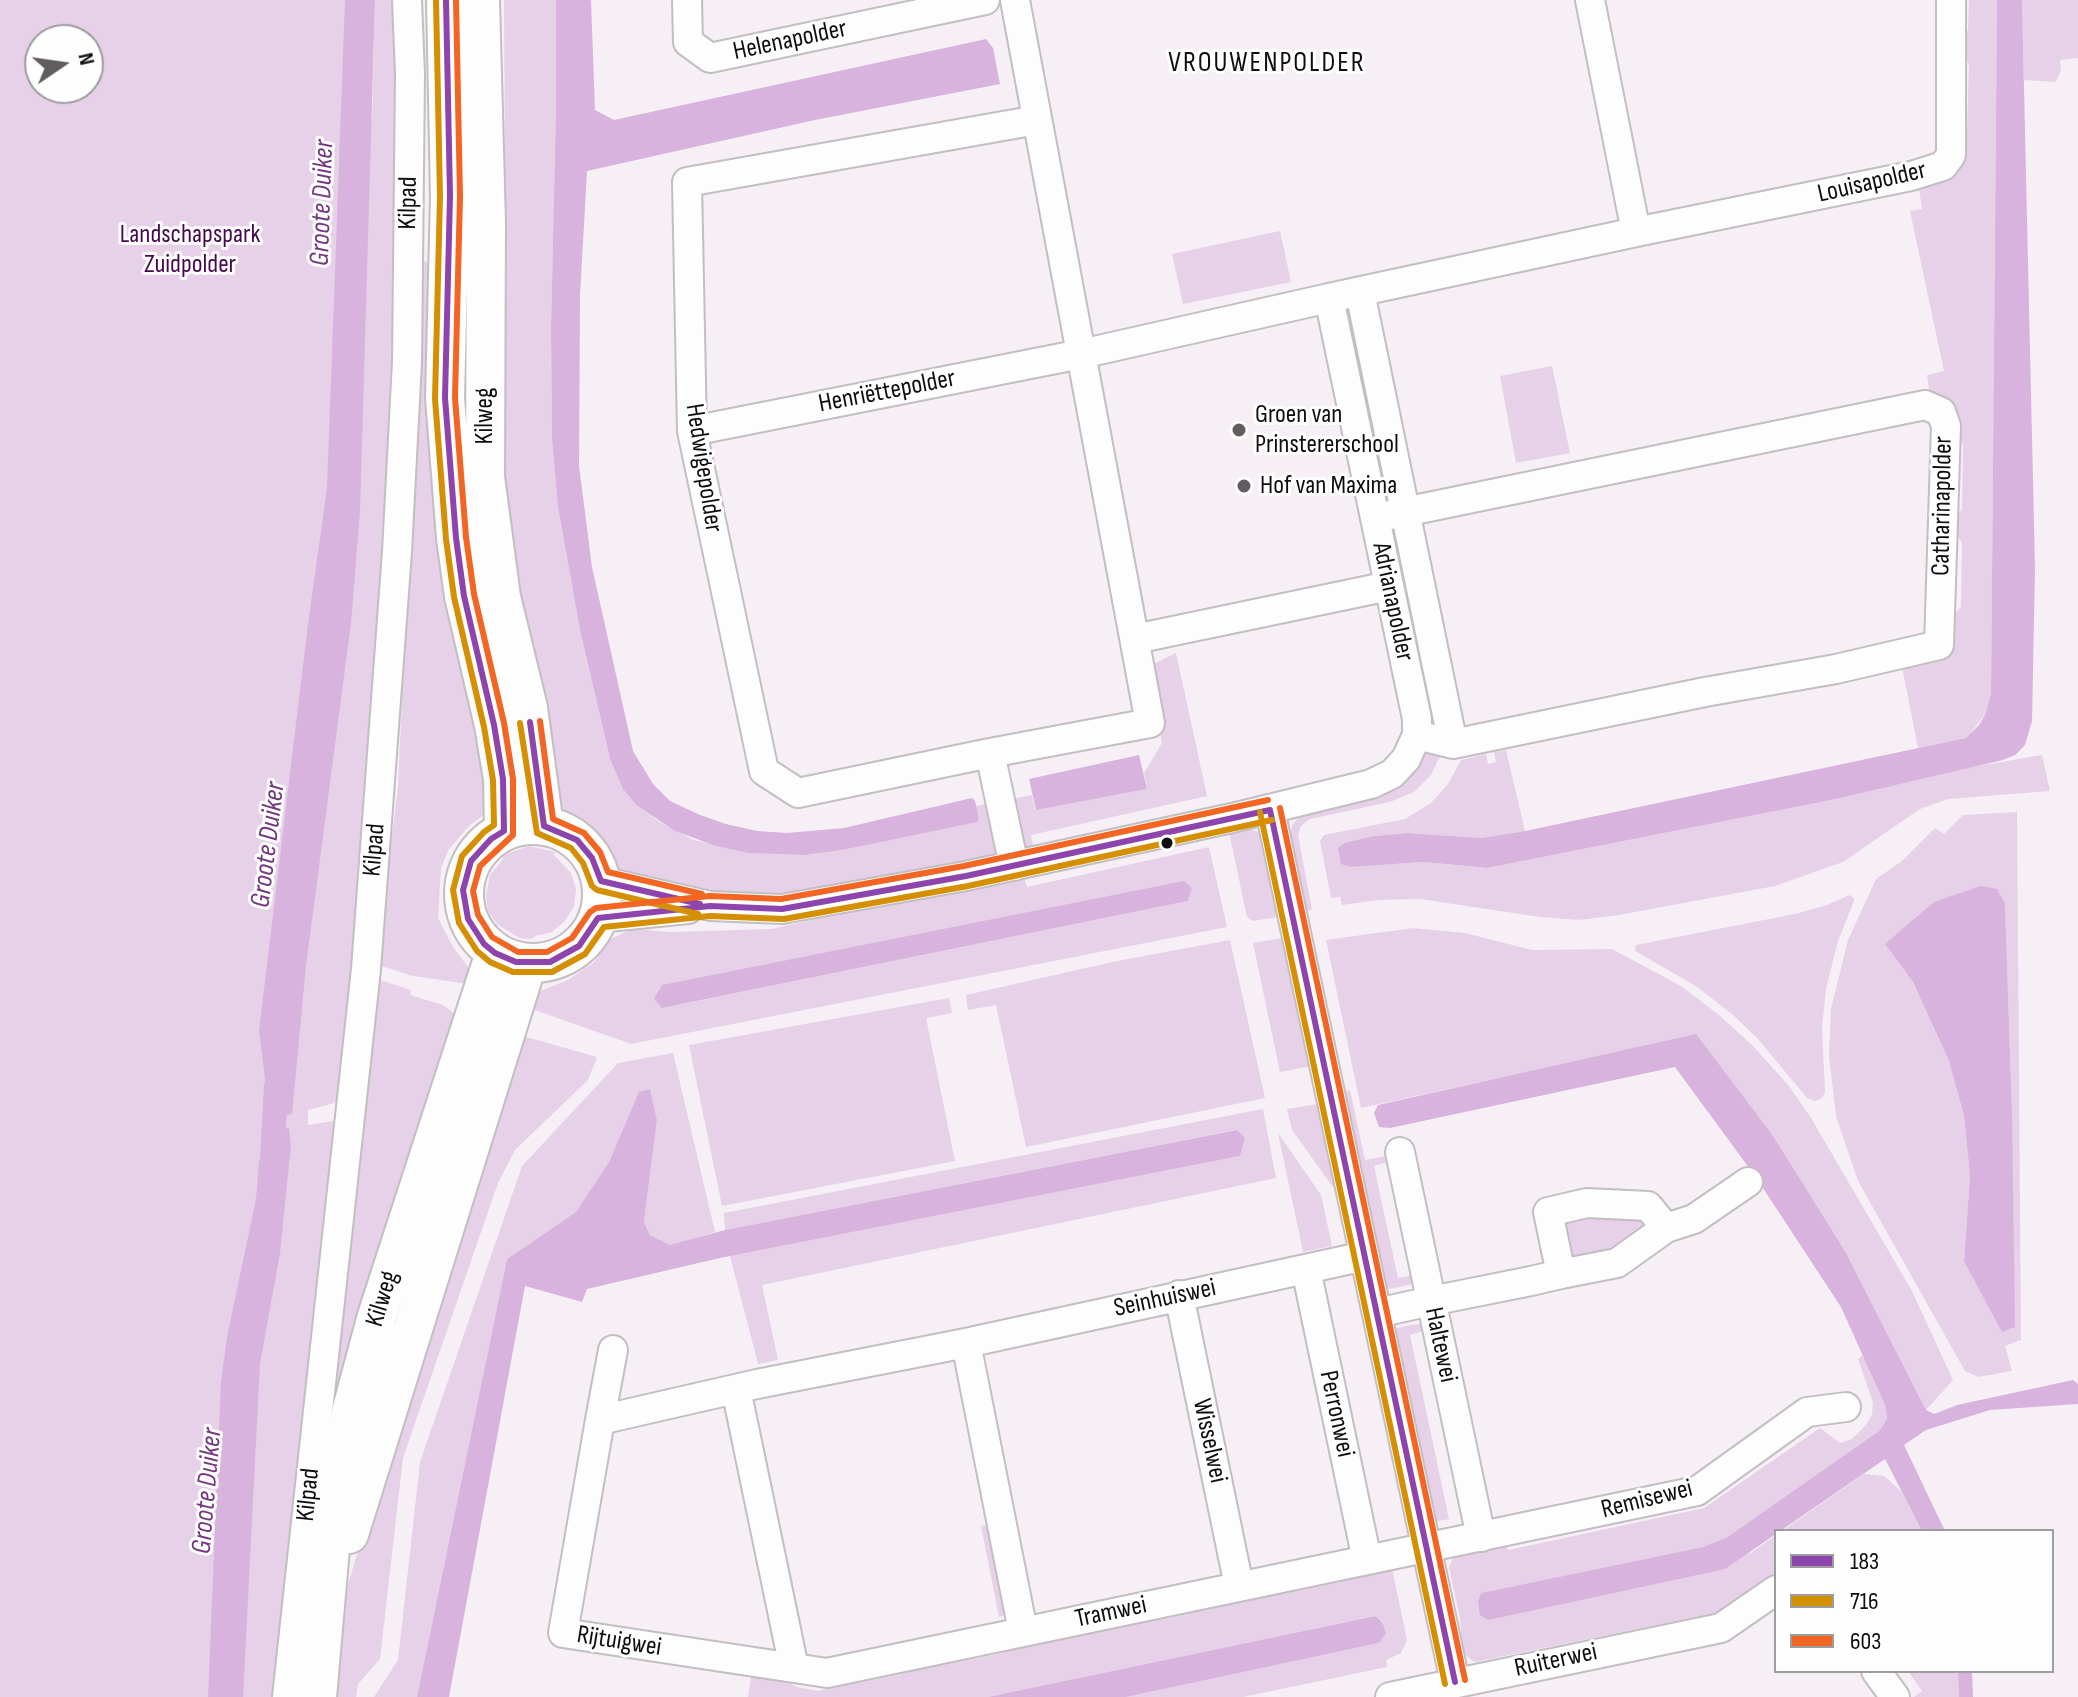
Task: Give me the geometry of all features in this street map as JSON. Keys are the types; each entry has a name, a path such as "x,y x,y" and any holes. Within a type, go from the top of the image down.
{"main road":[{"name":"Kilweg","path":"446,0 450,196 445,398 456,538 464,596 494,725 503,779 504,831"},
{"name":"Kilweg","path":"480,0 486,223 485,477 501,597 528,708 544,826"},
{"path":"544,826 577,840 592,858 601,881 598,918 587,938 570,953 550,962 511,959 474,933 463,890 471,861 491,839 517,827 544,826"},
{"name":"Kilweg","path":"317,1697 321,1657 341,1563 511,959"}],"street":[{"name":"Kilpad","path":"287,1697 366,969 396,567 407,362 410,74 407,0"},
{"name":"Helenapolder","path":"687,0 688,42 710,58 985,0"},
{"path":"1015,0 1081,354 1636,232 1591,0"},
{"name":"Louisapolder","path":"1636,232 1911,176 1943,166 1951,155 1951,0"},
{"name":"Hedwigepolder","path":"1037,120 687,182 692,431 764,771 798,793 1150,723 1081,354"},
{"name":"Adrianapolder","path":"1360,292 1453,744"},
{"name":"Adrianapolder","path":"1329,298 1417,719 1417,735"},
{"name":"Henriëttepolder","path":"692,431 1081,354"},
{"name":"Catharinapolder","path":"1375,518 1925,405 1941,412 1946,426 1939,645 1836,669 1705,692 1453,744 1417,735"},
{"path":"1135,639 1389,586"},
{"path":"598,918 710,906 782,909 1014,866 1270,810 1371,784 1392,774 1406,759 1417,735"},
{"path":"990,753 1014,866"},
{"path":"1270,810 1455,1682"},
{"path":"601,881 710,906"},
{"name":"Haltewei","path":"1400,1152 1481,1537"},
{"path":"1377,1313 1617,1263 1666,1228 1694,1219 1748,1182"},
{"path":"1561,1274 1548,1212 1587,1203 1648,1206 1666,1228"},
{"name":"Seinhuiswei","path":"736,1389 966,1343 1365,1256"},
{"name":"Perronwei","path":"1306,1269 1367,1560"},
{"name":"Wisselwei","path":"1179,1295 1239,1586"},
{"path":"966,1343 1023,1631"},
{"name":"Rijtuigwei","path":"613,1350 563,1633 794,1668"},
{"path":"600,1420 736,1389 794,1668"},
{"name":"Remisewei","path":"1428,1549 1697,1491 1807,1412 1846,1407"},
{"name":"Tramwei","path":"794,1668 827,1673 1428,1549"},
{"name":"Ruiterwei","path":"1390,1697 1721,1628 1774,1591"},
{"path":"1877,1673 1895,1697"}],"green space":[{"name":"Landschapspark Zuidpolder","path":"0,0 356,0 372,123 375,0 399,0 401,199 386,593 342,1101 308,1110 308,1125 333,1121 339,1127 274,1697 0,1697"},
{"path":"504,0 556,0 551,328 552,440 558,507 580,630 610,759 623,789 636,805 661,823 694,840 747,853 805,855 842,850 979,818 976,806 1032,795 1035,810 1147,789 1144,773 1162,743 1147,667 1176,653 1207,796 1031,835 1034,849 778,900 739,898 630,878 614,867 596,840 563,808 557,796 513,590 497,404 505,163"},
{"path":"1969,0 1997,0 1991,693 1986,713 1967,738 1918,748 1902,667 1961,607 1962,542 1953,532 1953,518 1962,510 1963,444 1930,396 1927,375 1944,371 1910,211 1922,209 1918,182 1967,129 1969,64 1959,55 1960,38 1968,30"},
{"path":"2022,0 2078,0 2078,58 2060,60 2061,70 2056,82 2024,80"},
{"path":"1280,231 1291,282 1183,304 1172,254"},
{"path":"422,260 431,264 489,811 469,826 449,849 441,868 438,918 468,967 468,984 413,976 378,965 377,956 398,787"},
{"path":"1552,366 1570,453 1516,463 1500,376"},
{"path":"1444,748 1431,775 1414,792 1390,802 1310,819 1301,826 1298,835 1312,910 1305,911 1290,838 1292,825 1300,816 1420,751"},
{"path":"1506,750 1525,831 1482,838 1408,833 1374,836 1351,867 1424,862 1487,868 1831,800 1949,771 2042,755 2050,791 1948,799 1920,809 1843,862 1775,886 1619,915 1579,920 1420,899 1342,905 1340,897 1331,898 1320,841 1324,835 1405,819 1431,803 1448,784 1461,760 1486,754 1488,764 1496,762 1494,752"},
{"path":"2017,812 2021,1340 2005,1346 2012,1371 1978,1377 1965,1371 1858,1181 1836,1116 1829,1056 1831,1009 1848,940 1876,879 1902,861 1935,828 1944,834 1963,815","holes":["1996,889 2005,903 2012,1114 1964,1261 1970,1176 1964,1116 1949,1061 1913,982 1885,944"]},
{"path":"1247,828 1259,832 1267,842 1283,916 1253,921 1247,917 1229,832"},
{"path":"529,846 555,852 554,855 571,873 576,889 574,906 565,921 552,932 532,939 519,938 497,924 488,911 486,896 490,875 503,855"},
{"path":"1209,847 1227,927 631,1044 529,1008 538,992 568,980 593,963 611,939 632,929 671,932 771,929 1023,874 1027,887","holes":["1192,888 1188,901 663,1008"]},
{"path":"1849,895 1854,901 1838,941 1826,989 1822,1027 1825,1092 1822,1098 1815,1101 1807,1098 1758,1039 1732,1014 1696,986 1635,951 1636,945 1795,914"},
{"path":"1413,928 1465,933 1532,950 1612,949 1681,986 1719,1015 1753,1046 1789,1086 1811,1118 1912,1291 1953,1380 1926,1410 1846,1253 1696,1035 1361,1108 1326,940"},
{"path":"1289,937 1311,1066 1280,1072 1253,943"},
{"path":"1230,940 1265,1098 1026,1147 996,1005 968,1010 966,995 1117,961"},
{"path":"380,980 411,990 410,995 443,1005 455,1014 296,1697 375,982"},
{"path":"949,998 952,1013 926,1018 955,1161 722,1206 689,1045"},
{"path":"523,1036 597,1057 588,1080 515,1150 498,1183 403,1458 380,1659 358,1684 356,1697 331,1697 348,1584 436,1293"},
{"path":"673,1053 715,1232 670,1246 650,1235 644,1222 657,1120 650,1090 640,1092 609,1162 576,1212 507,1259 417,1697 374,1697 398,1660 420,1462 522,1166 618,1063"},
{"path":"1350,1090 1365,1160 1392,1155 1393,1161 1374,1166 1398,1278 1417,1274 1417,1283 1384,1290 1343,1092"},
{"path":"1324,1103 1354,1246 1347,1247 1335,1190 1292,1130 1287,1109"},
{"path":"1263,1109 1276,1178 762,1285 778,1360 758,1364 730,1256 1240,1156 1245,1138 1236,1130 725,1230 724,1213"},
{"path":"1278,1133 1321,1195 1332,1246 1303,1252"},
{"path":"1575,1214 1634,1216 1642,1221 1644,1229 1634,1244 1569,1263 1564,1221"},
{"path":"1427,1322 1428,1330 1410,1335 1449,1519 1433,1522 1392,1329"},
{"path":"1863,1355 1885,1405 1887,1419 1879,1431 1726,1538 1703,1547 1482,1593 1478,1601 1751,1553 1774,1536 1774,1582 1701,1624 1700,1616 1475,1662 1463,1654 1460,1619 1449,1567 1456,1557 1455,1550 1505,1540 1508,1550 1704,1508 1820,1428 1840,1443 1852,1439 1866,1425 1873,1403 1858,1359"},
{"path":"1864,1474 1884,1476 1901,1491 1921,1529 1785,1529"},
{"path":"1011,1521 1029,1611 999,1617 981,1526"},
{"path":"1391,1564 1407,1640 1401,1653 1386,1660 1387,1667 1243,1697 1126,1697 1379,1643 1383,1622 1374,1616 988,1697 748,1697 751,1676 777,1676 797,1687 818,1691 903,1674 902,1666 942,1658 944,1665 1004,1653 1003,1645 1097,1625 1099,1632 1138,1624 1136,1617 1158,1613 1160,1620 1220,1607 1218,1601 1280,1587 1281,1594 1342,1582 1341,1575"},
{"path":"1909,1673 1958,1673 1959,1697 1914,1697 1922,1691"}],"shaded area":[{"path":"345,0 375,0 360,511 351,623 306,966 292,1114 270,1118 259,1031 327,488"},
{"path":"556,0 591,0 595,110 614,120 986,39 993,48 1000,84 815,120 587,171 580,296 579,466 592,567 633,751 653,784 670,801 700,815 757,831 787,833 844,828 972,798 979,818 977,822 805,855 747,853 675,831 636,805 623,789 610,759 580,630 558,507 552,440"},
{"path":"1997,0 2022,0 2035,568 2032,721 2025,745 2015,755 2003,760 1831,800 1487,868 1424,862 1351,867 1341,864 1338,848 1345,843 1374,836 1408,833 1482,838 1525,831 1966,738 1979,725 1991,693"},
{"path":"1139,755 1147,789 1036,810 1029,779"},
{"path":"1184,881 1192,888 1188,901 662,1008 654,999 662,985"},
{"path":"1981,886 1997,889 2005,903 2015,1327 2002,1332 1964,1261 1970,1176 1964,1116 1949,1061 1913,982 1885,944 1934,902"},
{"path":"1696,1034 1773,1136 1846,1253 1926,1410 1934,1414 1957,1405 2073,1380 2078,1384 2078,1404 1990,1410 1926,1430 1904,1445 1944,1529 1921,1529 1885,1459 1783,1529 1774,1529 1774,1535 1725,1569 1488,1620 1480,1615 1478,1601 1481,1593 1703,1547 1726,1538 1879,1431 1887,1419 1885,1405 1841,1307 1755,1176 1675,1067 1390,1128 1379,1127 1374,1113 1378,1105"},
{"path":"650,1089 657,1120 644,1222 650,1235 670,1245 725,1230 1237,1130 1245,1138 1240,1156 720,1258 587,1289 582,1302 525,1286 449,1697 417,1697 507,1259 576,1212 609,1162 639,1092"},
{"path":"289,1128 291,1145 280,1253 260,1364 243,1697 208,1697 221,1382 227,1337 256,1199 259,1162 269,1132"},
{"path":"1375,1616 1382,1622 1386,1633 1379,1643 1126,1697 988,1697"},
{"path":"1958,1673 1972,1673 1973,1697 1959,1697"}],"waterway":[{"name":"Groote Duiker","path":"272,1161 276,1086"}],"transit line":[{"name":"716","path":"436,0 440,196 435,399 446,539 454,597 493,780 494,825 462,856 453,890 459,923 477,951 490,962 513,972 552,972 585,954 604,927 710,916 784,919 968,886 1272,820"},
{"name":"183","path":"446,0 450,196 445,398 456,538 464,596 494,725 503,779 504,831 491,839 471,861 463,890 468,919 484,944 495,953 516,962 550,962 579,946 598,918 710,906 782,909 966,876 1270,810"},
{"name":"603","path":"456,0 460,196 455,398 466,537 474,594 504,723 513,779 513,835 480,866 473,891 478,915 492,937 518,952 547,952 572,938 596,908 710,896 781,899 964,866 1268,800"},
{"name":"603","path":"540,721 553,819 584,833 600,852 608,872 702,894"},
{"name":"183","path":"530,722 544,826 577,840 592,858 601,881 700,904"},
{"name":"716","path":"520,723 537,833 571,848 597,890 698,914"},
{"name":"603","path":"1280,808 1465,1680"},
{"name":"183","path":"1270,810 1455,1682"},
{"name":"716","path":"1260,812 1445,1684"}],"place":[{"name":"Groen van Prinstererschool","path":"1239,430"},
{"name":"Hof van Maxima","path":"1244,486"}],"district":[{"name":"VROUWENPOLDER","path":"1267,64"}]}
